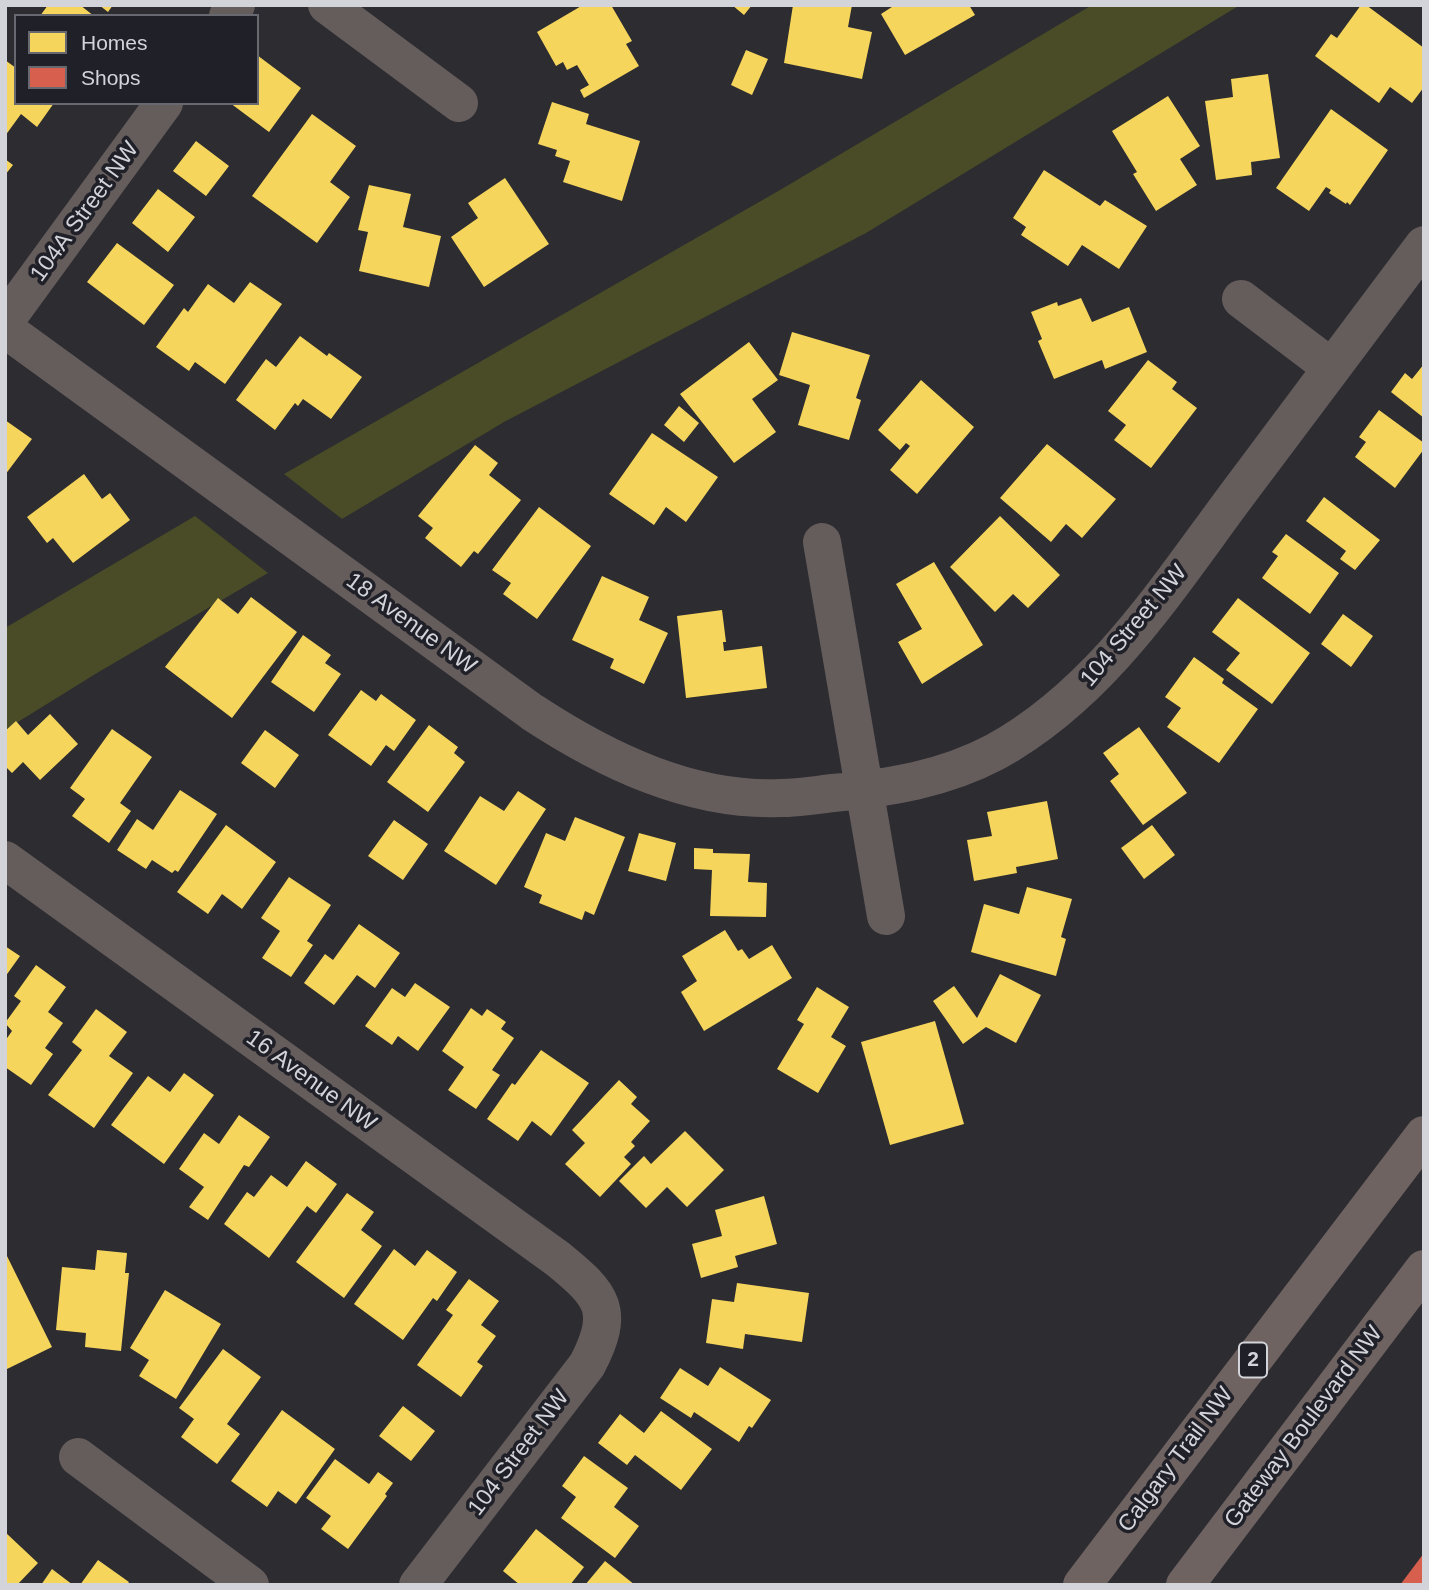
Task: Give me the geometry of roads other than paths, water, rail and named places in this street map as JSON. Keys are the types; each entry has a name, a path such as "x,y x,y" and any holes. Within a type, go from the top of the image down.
{"highway":[{"name":"Calgary Trail NW","path":"1082,1585 1424,1135"},
{"name":"Gateway Boulevard NW","path":"1185,1585 1424,1269"}],"street":[{"path":"327,5 459,103"},
{"name":"104A Street NW","path":"5,321 163,105"},
{"name":"104 Street NW","path":"865,790 922,780 961,768 996,751 1072,698 1103,668 1144,619 1424,245"},
{"path":"1241,299 1332,368"},
{"name":"18 Avenue NW","path":"5,329 532,712 585,745 654,777 721,793 778,799 865,790"},
{"path":"822,542 886,916"},
{"name":"16 Avenue NW","path":"5,860 558,1259 596,1294 603,1314"},
{"name":"104 Street NW","path":"418,1585 587,1365 602,1328 603,1314"},
{"path":"78,1457 250,1585"}]}
